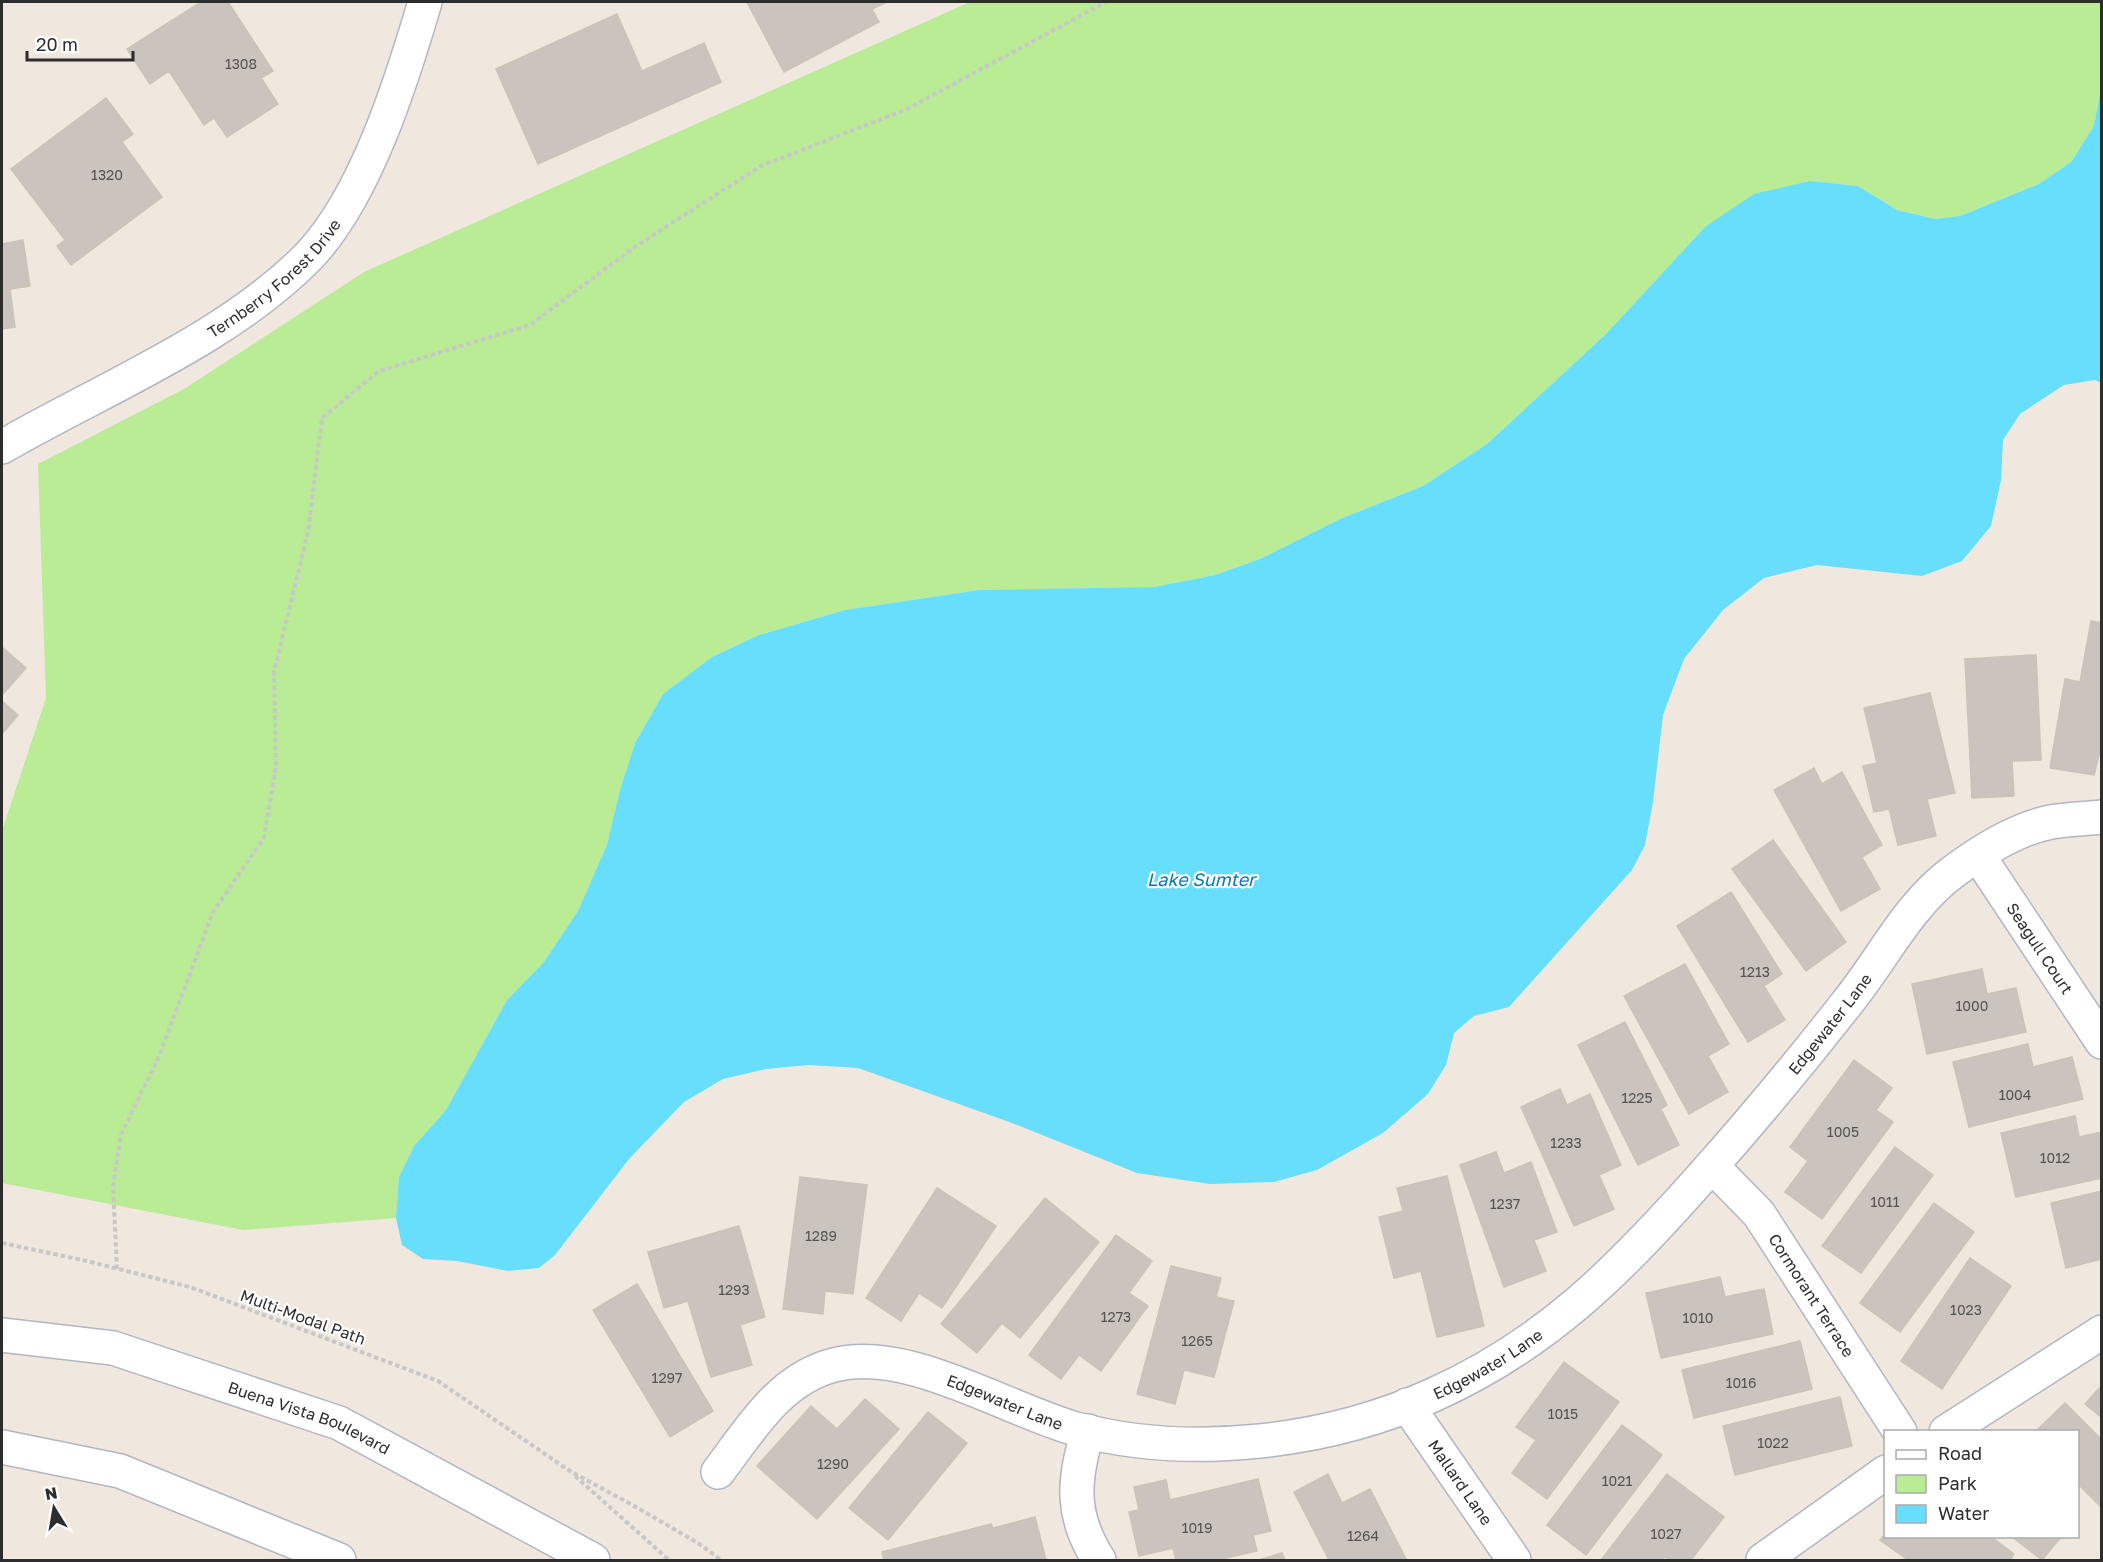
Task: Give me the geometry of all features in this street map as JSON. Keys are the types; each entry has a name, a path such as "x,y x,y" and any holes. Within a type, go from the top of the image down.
{"street":[{"name":"Ternberry Forest Drive","path":"2,447 219,328 265,296 310,254 345,206 370,154 405,68 425,2"},
{"name":"Edgewater Lane","path":"718,1472 765,1410 799,1378 836,1365 874,1361 912,1369 1088,1431 1133,1440 1188,1443 1274,1440 1358,1424 1433,1395 1509,1356 1573,1310 1635,1252 1712,1166 1851,999 1911,915 1950,874 1998,842 2049,822 2102,817"},
{"name":"Seagull Court","path":"1978,855 2102,1042"},
{"name":"Cormorant Terrace","path":"1712,1166 1759,1214 1899,1430"},
{"path":"1948,1430 2102,1332"},
{"name":"Buena Vista Boulevard","path":"2,1335 113,1348 339,1423 593,1560"},
{"name":"Mallard Lane","path":"1407,1405 1514,1560"},
{"path":"1088,1431 1077,1466 1075,1492 1080,1519 1099,1560"},
{"path":"2,1447 120,1471 339,1560"},
{"path":"1763,1560 1884,1473"}],"path":[{"path":"117,1269 113,1186 121,1134 158,1059 213,912 264,838 276,766 274,672 308,532 322,418 379,371 530,326 636,246 761,166 907,109 1106,2"},
{"name":"Multi-Modal Path","path":"2,1243 190,1287 438,1381 570,1471 647,1513 721,1560"},
{"name":"Multi-Modal Path","path":"570,1471 669,1560"}],"green space":[{"path":"970,2 2101,2 2101,89 2094,126 2071,162 2039,184 1960,216 1935,219 1897,210 1858,186 1810,181 1705,227 1606,334 1487,444 1423,486 1340,519 1260,559 1215,575 1154,587 979,590 845,610 759,635 712,657 663,694 635,743 620,790 607,845 578,911 544,962 507,1000 446,1110 414,1146 399,1177 396,1218 243,1230 2,1183 2,831 46,698 38,464 184,389 364,272"}],"water":[{"name":"Lake Sumter","path":"2101,89 2101,383 2095,380 2064,385 2020,414 2003,440 2001,480 1991,526 1962,561 1922,576 1817,565 1764,578 1723,610 1684,659 1663,715 1653,802 1645,845 1632,870 1509,1007 1474,1016 1454,1033 1446,1065 1428,1094 1383,1133 1317,1170 1274,1182 1210,1184 1137,1173 1012,1123 858,1068 809,1065 766,1069 723,1079 684,1102 629,1159 555,1255 539,1268 508,1271 457,1261 423,1259 402,1245 396,1218 399,1177 414,1146 446,1110 507,1000 544,962 578,911 607,845 620,790 635,743 663,694 712,657 759,635 845,610 979,590 1154,587 1215,575 1260,559 1340,519 1423,486 1487,444 1606,334 1705,227 1754,194 1810,181 1858,186 1897,210 1935,219 1960,216 2039,184 2071,162 2094,126"}],"building":[{"path":"201,2 228,2 273,71 261,78 278,104 227,137 214,118 204,125 169,71 150,84 127,49"},
{"path":"747,2 887,2 872,9 879,22 784,72"},
{"path":"617,14 642,71 704,43 721,82 538,164 496,69"},
{"path":"106,98 133,134 122,142 162,197 71,265 57,246 65,240 11,169"},
{"path":"23,240 30,286 10,289 15,327 2,329 2,244"},
{"path":"2091,621 2102,623 2102,744 2094,775 2050,768 2065,679 2080,682"},
{"path":"2,647 26,668 2,695"},
{"path":"2036,655 2041,760 2012,761 2014,796 1972,798 1965,659"},
{"path":"1930,693 1955,793 1927,799 1936,836 1898,845 1889,809 1874,812 1863,766 1877,763 1864,708"},
{"path":"2,701 18,715 2,734"},
{"path":"1814,768 1822,784 1842,772 1882,845 1862,857 1880,889 1841,911 1774,790"},
{"path":"1773,840 1846,942 1806,971 1732,869"},
{"path":"1731,892 1782,974 1764,986 1785,1020 1748,1042 1677,926"},
{"path":"1685,964 1729,1044 1708,1056 1728,1092 1689,1114 1624,996"},
{"path":"1982,969 1987,994 2016,988 2026,1032 1927,1054 1912,984"},
{"path":"1625,1022 1667,1105 1661,1109 1679,1145 1638,1165 1578,1045"},
{"path":"2028,1044 2033,1067 2072,1057 2083,1099 1969,1127 1953,1062"},
{"path":"1854,1060 1892,1088 1876,1110 1893,1122 1822,1219 1785,1192 1808,1161 1790,1147"},
{"path":"1560,1089 1567,1105 1590,1094 1621,1165 1599,1175 1614,1209 1574,1226 1521,1107"},
{"path":"2075,1116 2079,1137 2102,1132 2102,1178 2016,1197 2001,1133"},
{"path":"1895,1147 1933,1175 1861,1273 1822,1246"},
{"path":"1496,1152 1504,1173 1531,1162 1557,1232 1534,1240 1546,1271 1504,1287 1460,1165"},
{"path":"1447,1176 1484,1326 1437,1337 1421,1271 1394,1278 1379,1217 1403,1211 1397,1188"},
{"path":"800,1177 867,1185 853,1294 825,1291 823,1314 783,1309"},
{"path":"937,1188 996,1226 942,1308 919,1293 901,1321 866,1298"},
{"path":"2102,1191 2102,1259 2066,1268 2051,1203"},
{"path":"1045,1198 1099,1242 1020,1338 1002,1323 977,1353 941,1324"},
{"path":"1934,1203 1974,1232 1900,1332 1860,1303"},
{"path":"739,1226 765,1317 740,1325 752,1365 711,1377 688,1301 664,1308 648,1252"},
{"path":"1116,1235 1152,1261 1129,1293 1148,1306 1101,1371 1079,1355 1061,1379 1029,1355"},
{"path":"1970,1258 2011,1286 1942,1389 1901,1361"},
{"path":"1171,1266 1221,1278 1216,1297 1234,1301 1214,1377 1184,1370 1175,1404 1137,1394"},
{"path":"1720,1277 1725,1297 1764,1289 1773,1334 1661,1358 1646,1293"},
{"path":"637,1284 713,1411 670,1437 593,1310"},
{"path":"1800,1341 1812,1389 1694,1418 1682,1370"},
{"path":"1564,1362 1619,1402 1547,1499 1512,1473 1536,1440 1516,1427"},
{"path":"2102,1385 2102,1418 2085,1404"},
{"path":"1840,1397 1852,1446 1735,1475 1723,1426"},
{"path":"865,1399 899,1429 817,1519 757,1466 811,1406 837,1429"},
{"path":"2065,1403 2102,1440 2102,1508 2079,1485 2079,1430 2037,1430"},
{"path":"928,1412 967,1443 888,1540 849,1508"},
{"path":"1622,1425 1662,1455 1586,1555 1547,1525"},
{"path":"1328,1474 1342,1503 1370,1489 1406,1559 1329,1560 1294,1492"},
{"path":"1667,1474 1724,1517 1691,1560 1669,1560 1665,1557 1662,1560 1601,1560"},
{"path":"1258,1479 1271,1531 1253,1535 1257,1551 1217,1560 1176,1560 1173,1548 1139,1556 1129,1512 1139,1510 1134,1487 1166,1480 1170,1500"},
{"path":"1035,1517 1046,1560 884,1560 882,1552 991,1524 993,1528"},
{"path":"1884,1535 1884,1538 1993,1538 2014,1554 2010,1560 1908,1560 1880,1540"},
{"path":"2014,1538 2060,1538 2042,1560"},
{"path":"1282,1553 1285,1560 1259,1560"}]}
